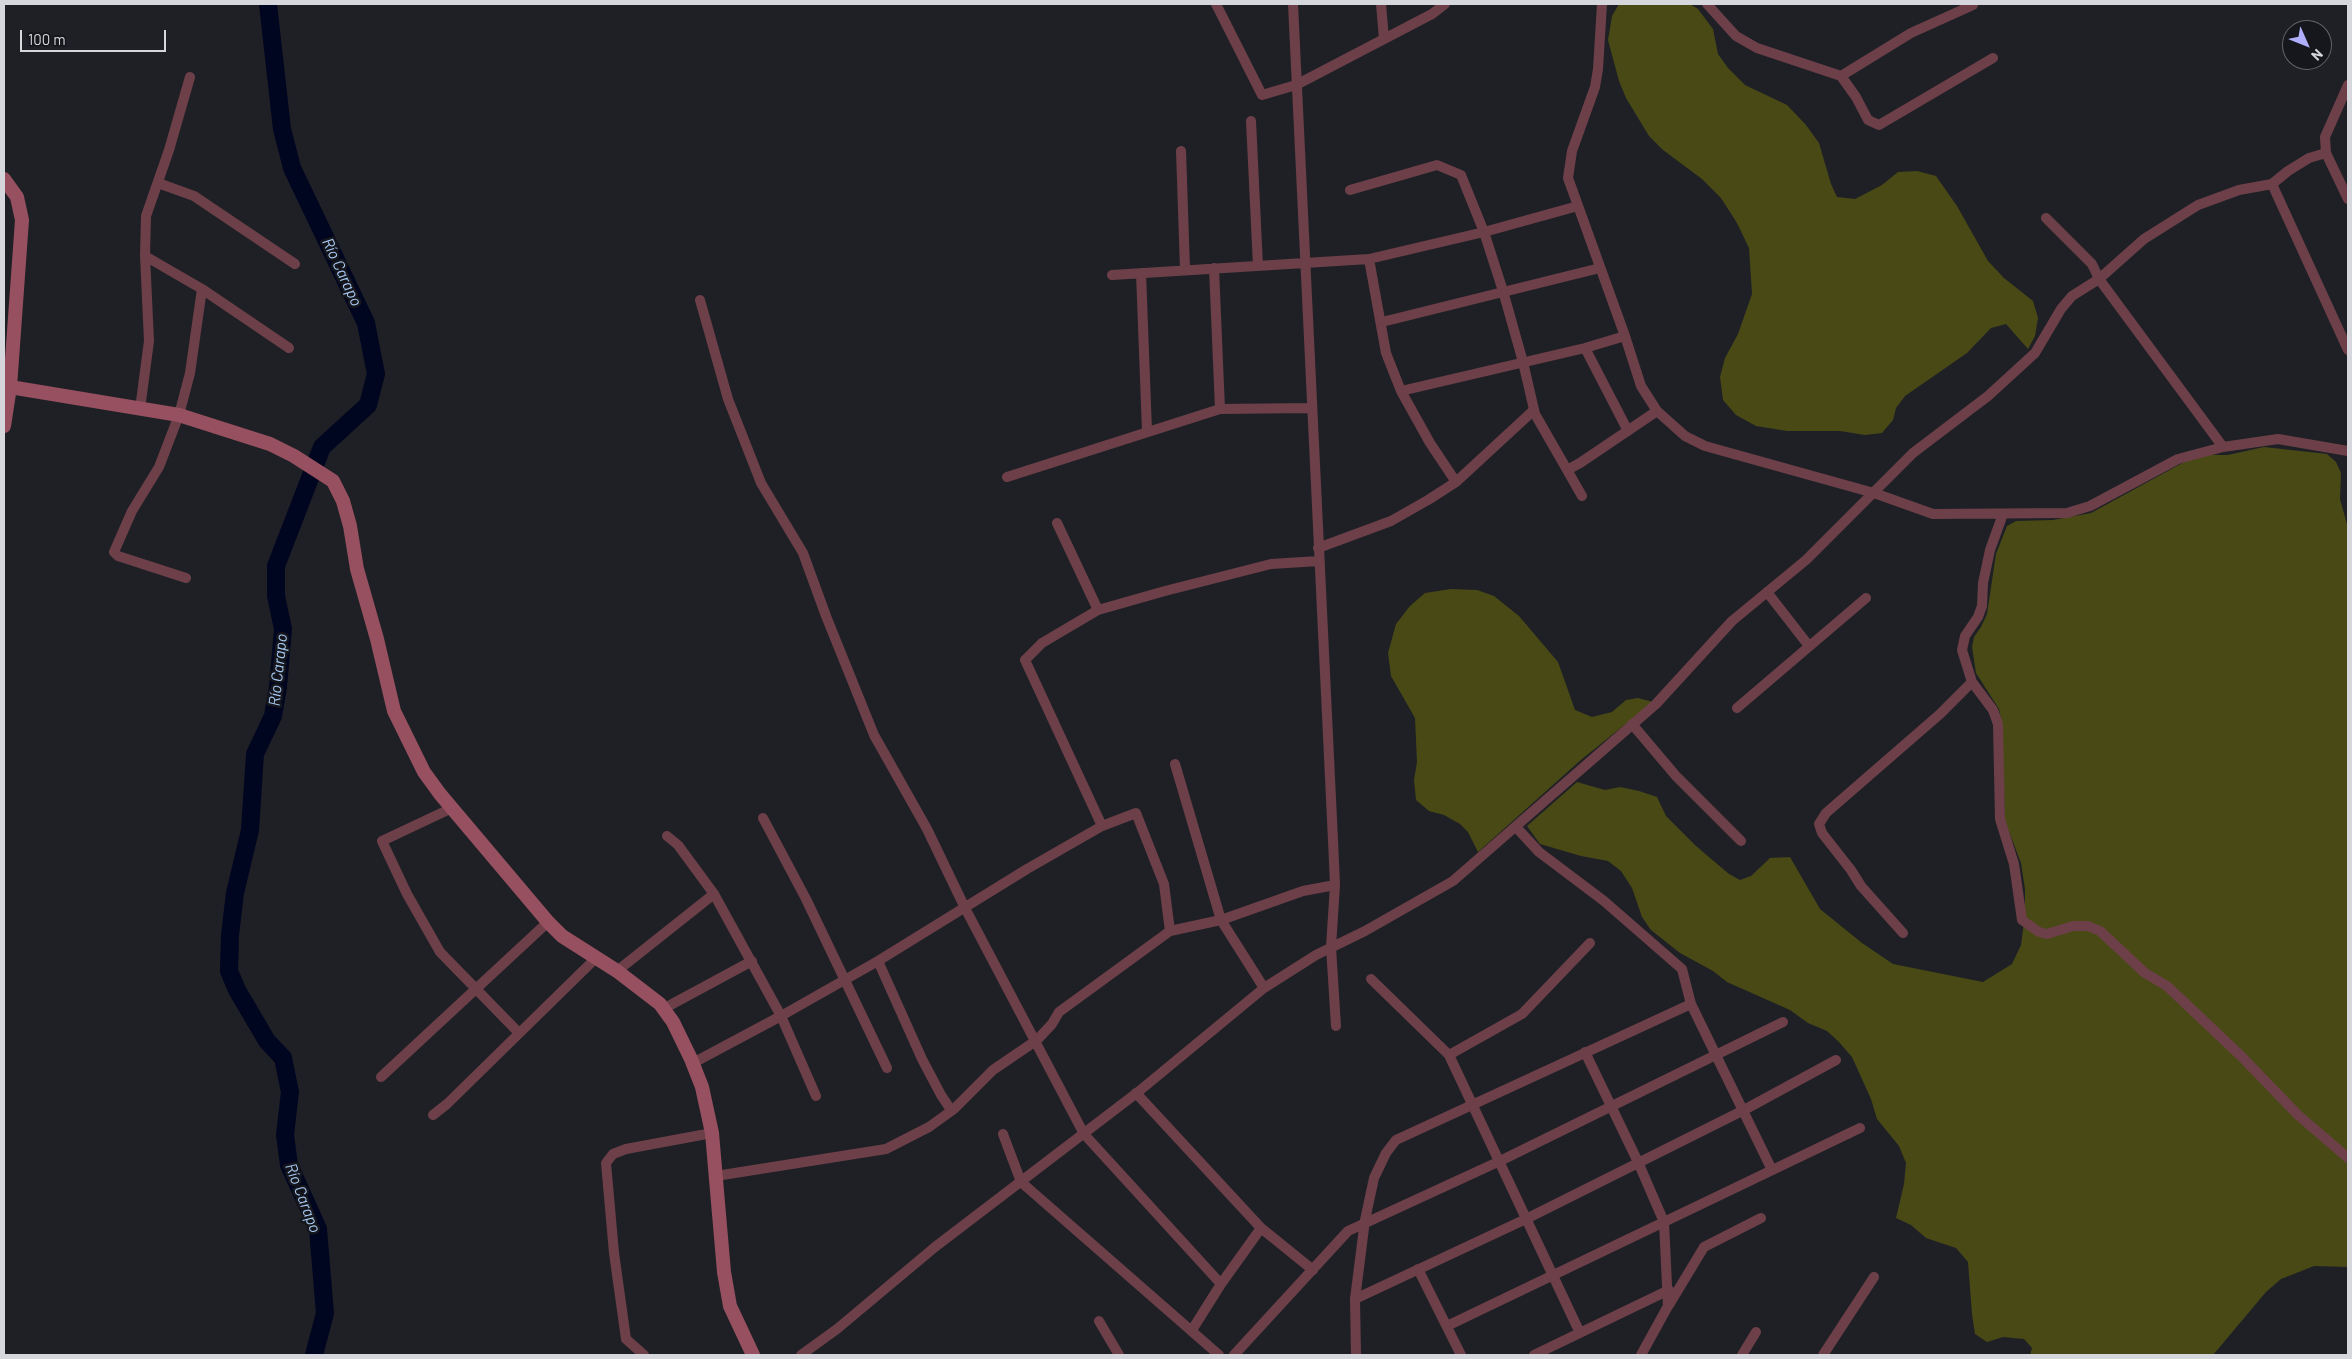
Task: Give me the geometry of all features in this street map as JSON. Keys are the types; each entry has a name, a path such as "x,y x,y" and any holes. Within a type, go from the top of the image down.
{"street":[{"path":"1216,4 1262,95 1296,85 1432,14 1444,4"},
{"path":"1293,4 1335,885 1331,947 1336,1026"},
{"path":"1381,4 1384,39"},
{"path":"1602,4 1595,87 1572,151 1568,178 1641,386 1657,411 1685,436 1705,446 1874,492 1933,514 2068,513 2090,506 2178,459 2223,447 2278,439 2348,451"},
{"path":"1707,4 1736,36 1756,48 1841,76 1856,97 1868,120 1879,125 1993,58"},
{"path":"1841,76 1911,33 1973,6"},
{"path":"140,409 149,341 145,256 146,216 158,184 190,78"},
{"path":"2348,85 2325,137 2326,153 2348,199"},
{"path":"1251,121 1258,266"},
{"path":"1180,151 1185,269"},
{"path":"801,1355 837,1329 935,1247 1136,1093 1264,988 1331,947 1365,931 1453,881 1656,704 1732,621 1806,560 1913,453 1988,396 2035,353 2061,309 2072,296 2099,279 2144,239 2198,205 2239,190 2272,184 2309,158 2326,153"},
{"path":"1350,190 1437,165 1461,175 1484,232 1503,291 1524,362 1534,410 1582,496"},
{"path":"4,179 17,197 22,220 10,387 4,426"},
{"path":"158,184 194,196 295,264"},
{"path":"2272,184 2348,350"},
{"path":"1112,275 1369,259 1484,232 1578,206"},
{"path":"2046,218 2092,264 2099,279 2223,447"},
{"path":"145,256 202,289 289,348"},
{"path":"1369,259 1386,352 1401,392 1430,443 1456,482"},
{"path":"1214,268 1220,409"},
{"path":"1382,322 1600,268"},
{"path":"1141,273 1147,431"},
{"path":"186,578 118,556 114,552 132,511 159,467 179,415 190,373 202,289"},
{"path":"700,300 728,399 761,483 804,553 826,616 874,735 927,829 965,908 1084,1134 1221,1284"},
{"path":"1401,392 1585,348 1625,336"},
{"path":"1585,348 1628,432"},
{"path":"10,387 179,415 270,444 294,456 333,481 343,501 350,526 357,569 378,638 394,711 424,772 452,808 562,936 617,971 664,1009 673,1022 693,1063 702,1087 712,1133 724,1272 730,1306 749,1353"},
{"path":"1007,477 1220,409 1311,408"},
{"path":"1318,548 1391,521 1456,482 1534,410"},
{"path":"1567,470 1628,432 1657,411"},
{"path":"2003,514 1990,550 1983,583 1982,606 1978,617 1965,636 1962,650 1972,682 1993,710 1998,724 2000,819 2014,864 2022,920 2039,932 2047,934 2073,926 2088,926 2100,931 2145,973 2166,986 2240,1056 2298,1115 2348,1158"},
{"path":"1057,523 1098,610"},
{"path":"1102,826 1025,660 1042,643 1098,610 1271,564 1319,561"},
{"path":"1767,592 1809,646"},
{"path":"1736,708 1866,598"},
{"path":"1903,933 1861,886 1822,833 1819,824 1826,813 1940,714 1972,682"},
{"path":"1632,724 1676,776 1741,841"},
{"path":"1175,764 1221,920 1264,988"},
{"path":"452,808 382,841 407,894 440,952 519,1033"},
{"path":"693,1063 845,980 1026,869 1102,826 1136,813 1164,884 1170,931"},
{"path":"763,818 806,899 886,1068"},
{"path":"1516,827 1539,852 1604,901 1682,969 1691,1004 1772,1170"},
{"path":"667,836 678,845 714,894 781,1016 816,1096"},
{"path":"716,1176 886,1149 929,1127 951,1110 993,1070 1036,1040 1052,1024 1059,1012 1170,931 1221,920 1303,891 1335,885"},
{"path":"617,971 714,894"},
{"path":"381,1077 548,922"},
{"path":"1449,1054 1522,1014 1590,943"},
{"path":"433,1115 447,1104 596,958"},
{"path":"878,960 922,1059 941,1096 951,1110"},
{"path":"664,1009 752,961"},
{"path":"1371,979 1449,1054 1580,1333"},
{"path":"1356,1355 1355,1298 1364,1225 1374,1178 1386,1153 1396,1140 1691,1004"},
{"path":"1234,1355 1348,1231 1500,1161 1783,1022"},
{"path":"1585,1052 1638,1162 1664,1222 1669,1290 1668,1306"},
{"path":"1355,1298 1526,1219 1744,1110 1836,1060"},
{"path":"1136,1093 1261,1228 1313,1270"},
{"path":"1447,1326 1860,1128"},
{"path":"644,1355 626,1339 614,1253 606,1163 613,1154 626,1149 712,1133"},
{"path":"1003,1134 1021,1182 1219,1355"},
{"path":"1641,1355 1704,1247 1761,1218"},
{"path":"1192,1330 1221,1284 1261,1228"},
{"path":"1418,1269 1461,1355"},
{"path":"1823,1355 1874,1278"},
{"path":"1534,1355 1669,1290"},
{"path":"1099,1321 1119,1355"},
{"path":"1742,1355 1756,1332"}],"shaded area":[{"path":"1619,4 1690,4 1698,9 1713,29 1718,54 1728,68 1745,85 1787,105 1806,125 1819,143 1831,184 1837,197 1855,199 1882,185 1898,172 1917,171 1936,176 1957,206 1988,261 2004,278 2033,301 2038,318 2035,336 2028,349 2006,324 1991,328 1967,353 1905,396 1896,408 1893,420 1882,433 1865,435 1840,431 1787,431 1756,426 1736,415 1723,400 1720,377 1725,358 1738,334 1752,294 1749,248 1737,223 1721,198 1702,179 1663,150 1649,136 1626,98 1619,81 1608,40 1612,16"},
{"path":"2264,447 2327,454 2336,462 2341,473 2340,499 2348,528 2348,1267 2314,1266 2281,1279 2266,1292 2213,1355 2030,1355 2032,1348 2024,1339 2003,1337 1987,1342 1975,1334 1968,1262 1956,1248 1926,1238 1911,1225 1896,1218 1904,1184 1906,1163 1899,1146 1877,1119 1871,1099 1852,1057 1838,1041 1827,1031 1808,1023 1790,1010 1727,982 1713,971 1680,953 1651,930 1642,917 1632,888 1621,871 1608,861 1581,856 1540,844 1527,826 1577,782 1605,790 1620,787 1657,797 1666,816 1696,846 1729,874 1740,880 1751,876 1770,858 1790,857 1820,909 1862,943 1893,964 1983,982 2012,964 2021,945 2025,915 2025,889 2021,863 2005,821 2002,725 1999,709 1976,673 1972,647 1974,637 1987,614 1996,554 2007,526 2016,521 2053,520 2091,513 2186,461 2209,455 2228,455"},
{"path":"1451,589 1477,590 1494,596 1519,616 1558,662 1575,710 1592,717 1612,712 1626,700 1638,698 1653,702 1582,759 1478,852 1468,832 1460,824 1444,815 1429,811 1416,800 1414,780 1417,762 1415,718 1391,676 1388,653 1396,624 1410,606 1425,593"}],"waterway":[{"name":"Río Carapo","path":"268,4 282,129 292,168 366,323 376,374 368,405 322,447 276,566 276,596 283,629 278,687 273,716 255,754 250,830 235,893 230,935 229,971 237,990 267,1041 283,1058 290,1092 285,1135 289,1165 318,1229 325,1313 314,1355"}]}
